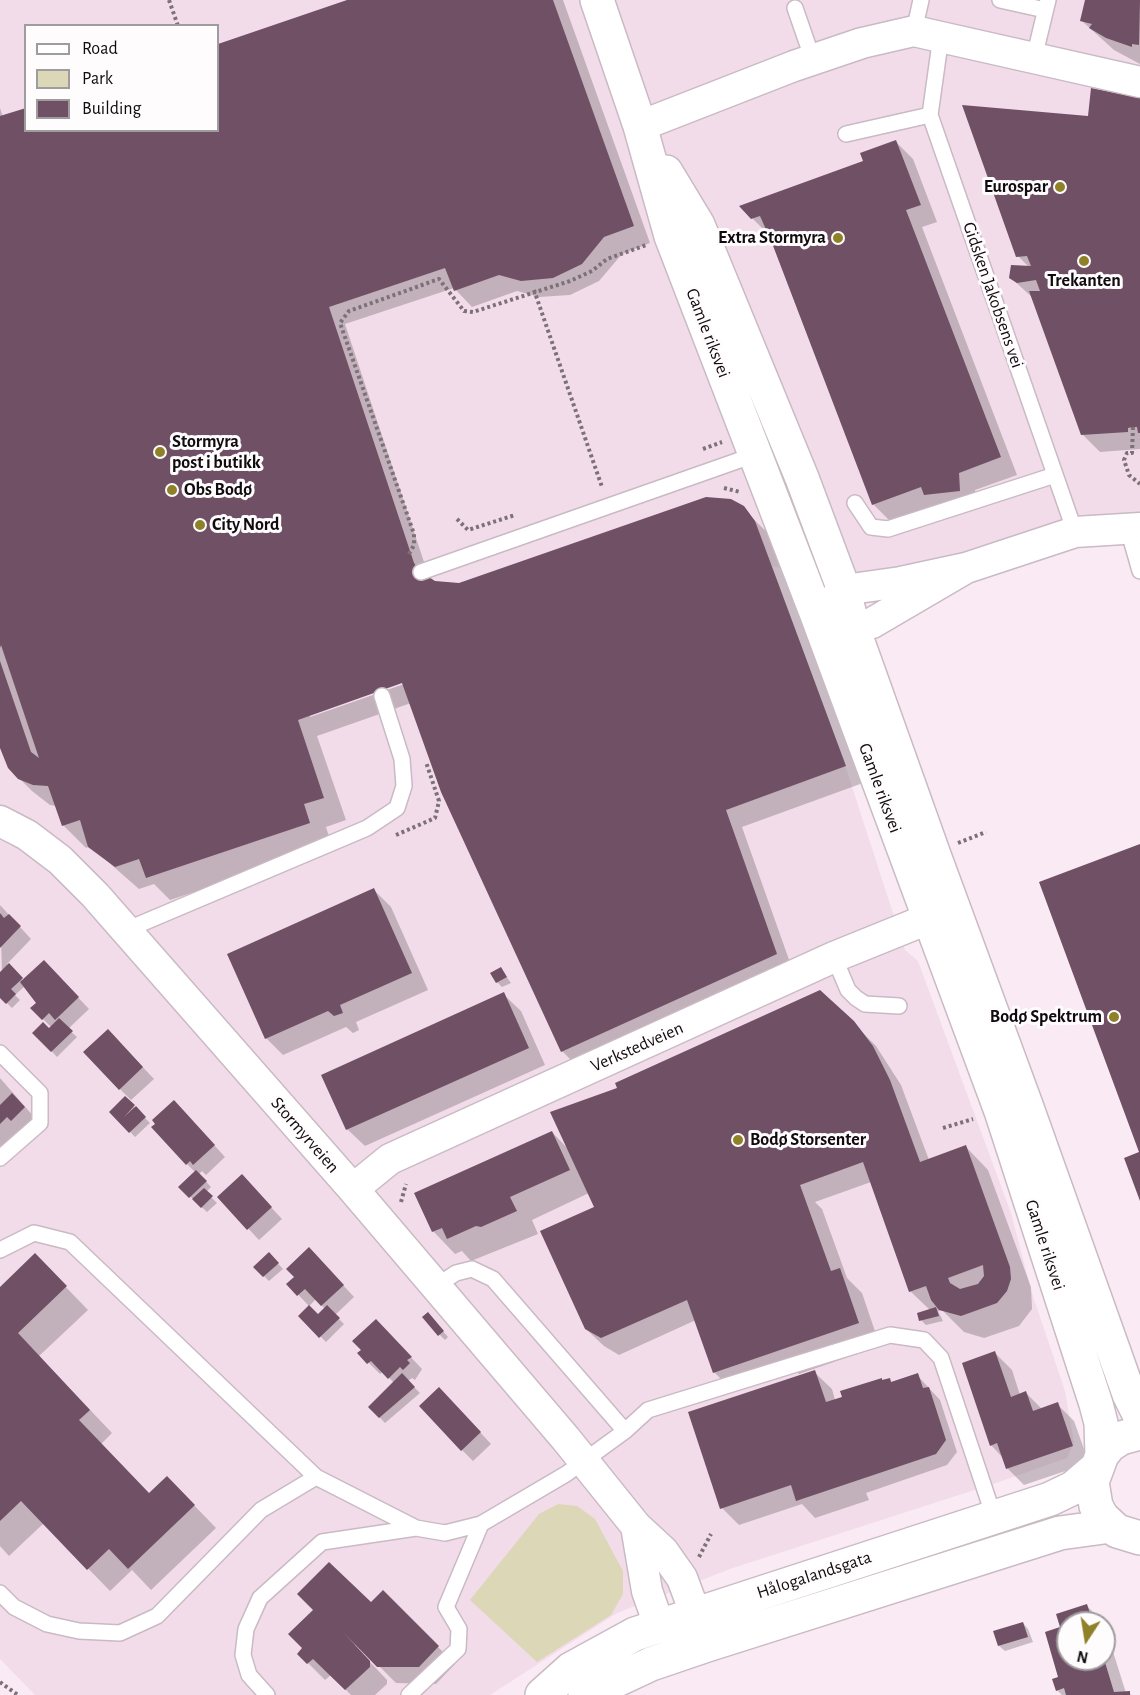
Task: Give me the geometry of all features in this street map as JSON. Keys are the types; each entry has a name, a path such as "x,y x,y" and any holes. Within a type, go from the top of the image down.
{"street":[{"name":"Gamle riksvei","path":"597,0 640,126 670,236 817,615 1001,1111 1101,1423 1098,1463"},
{"path":"640,126 862,43 928,33 1140,82"},
{"name":"Gamle riksvei","path":"640,126 682,202 698,225 802,478 844,590 853,628 1129,1394 1140,1416"},
{"path":"966,568 872,623 853,628 817,615 844,590 966,568 1075,532 1134,528"},
{"name":"Stormyrveien","path":"3,821 60,860 126,930 436,1286 636,1526 663,1551 682,1578 707,1645"},
{"name":"Verkstedveien","path":"352,1189 390,1159 834,957 928,919"},
{"name":"Hålogalandsgata","path":"542,1695 571,1669 635,1634 696,1612 994,1517 1073,1488 1121,1438 1140,1433"},
{"name":"Hålogalandsgata","path":"1098,1463 1092,1482 1096,1506 1129,1539"},
{"name":"Stormyrveien","path":"636,1526 647,1591 659,1625"},
{"name":"Hålogalandsgata","path":"585,1695 651,1664 1060,1533 1129,1539"},
{"path":"659,1625 707,1645"}],"lane":[{"name":"Gidsken Jakobsens vei","path":"921,0 928,33 930,115 1075,532"},
{"path":"1000,0 1046,5 1035,58"},
{"path":"795,8 813,60"},
{"path":"846,134 930,115"},
{"path":"421,572 754,455"},
{"path":"855,502 872,527 888,529 1055,476"},
{"path":"1134,528 1140,571"},
{"path":"126,930 367,828 397,808 404,786 402,759 382,696"},
{"path":"834,957 848,990 856,998 865,1004 899,1006"},
{"path":"0,1053 40,1093 39,1123 0,1158"},
{"path":"0,1250 34,1233 70,1242 316,1477 416,1528 445,1533 481,1524 550,1484 625,1431 648,1410 890,1335 924,1340 941,1358 994,1517"},
{"path":"436,1286 456,1273 472,1269 493,1279 625,1431"},
{"path":"0,1593 14,1607 47,1624 79,1631 120,1633 157,1616 261,1510 316,1477"},
{"path":"409,1695 458,1649 459,1629 446,1607 481,1524"},
{"path":"267,1695 249,1675 243,1655 246,1629 261,1598 322,1542 416,1528"}],"path":[{"path":"169,0 177,24"},
{"path":"409,554 414,546 414,534 340,323 350,311 439,279 464,311 473,312 534,290 570,281 592,272 607,259 650,244"},
{"path":"534,290 602,487"},
{"path":"1133,428 1132,453 1127,453 1124,460 1130,475 1140,484"},
{"path":"949,847 986,832"},
{"path":"943,1128 975,1119"},
{"path":"695,1566 711,1534"},
{"path":"0,1682 18,1695"}],"shaded area":[{"path":"0,0 1140,0 1140,536 1117,537 883,591 772,566 845,765 905,950 918,961 1011,1213 1031,1290 1065,1391 1074,1443 1067,1458 730,1569 617,1613 490,1695 35,1695 0,1659"}],"green space":[{"path":"558,1504 577,1506 595,1519 623,1571 623,1594 611,1615 537,1662 470,1600 539,1514"}],"building":[{"name":"City Nord","path":"347,0 553,0 634,226 604,237 582,264 553,278 521,281 499,275 454,291 445,268 329,307 414,563 421,572 435,581 459,583 706,497 731,499 744,506 755,521 846,766 726,810 777,954 561,1052 441,792 402,683 298,720 324,798 304,804 310,823 146,878 139,859 115,867 88,847 80,820 62,826 48,786 33,785 18,779 8,768 0,748 0,661 31,752 39,758 1,645 0,648 0,116 24,109 24,132 219,132 219,44"},
{"path":"1085,0 1140,0 1139,45 1132,44 1132,47 1106,38 1089,28 1092,24 1080,21"},
{"name":"Trekanten","path":"1091,88 1140,98 1140,433 1137,427 1133,427 1128,428 1128,432 1081,435 1029,291 1040,291 1036,280 1017,283 1009,278 1011,265 1031,266 1027,256 1016,257 962,105 1088,116"},
{"path":"896,140 921,205 906,210 1001,457 959,473 960,491 924,495 921,487 872,505 760,216 751,219 739,206 863,161 860,153"},
{"name":"Bodø Spektrum","path":"1140,844 1140,1201 1124,1158 1139,1152 1039,882"},
{"path":"374,888 412,973 340,1005 343,1013 334,1016 328,1011 265,1039 227,954"},
{"path":"0,913 4,918 9,914 21,926 0,948"},
{"path":"44,960 79,997 55,1020 49,1013 42,1020 30,1008 36,1003 20,982"},
{"path":"9,963 23,978 11,989 16,994 6,1004 0,998 0,972"},
{"path":"501,967 507,977 496,983 490,973"},
{"path":"820,990 854,1021 873,1046 890,1080 920,1162 966,1145 1010,1267 1011,1279 1007,1291 997,1303 961,1316 939,1310 931,1300 926,1286 909,1292 863,1162 800,1185 831,1271 840,1268 859,1323 713,1373 687,1300 601,1338 585,1329 540,1231 594,1207 550,1112 617,1088 615,1083","holes":["983,1265 984,1276 978,1284 960,1289 950,1283 948,1278"]},
{"path":"504,992 529,1048 346,1130 321,1075"},
{"path":"59,1018 73,1031 51,1052 32,1033 43,1022 49,1028"},
{"path":"108,1029 143,1067 119,1090 83,1052"},
{"path":"12,1093 25,1107 11,1121 7,1117 0,1124 0,1105"},
{"path":"125,1096 135,1105 124,1117 136,1106 146,1117 129,1133 109,1112"},
{"path":"174,1100 215,1145 193,1165 190,1161 186,1165 151,1127 155,1124 152,1120"},
{"path":"552,1131 570,1170 510,1197 517,1211 447,1239 442,1228 432,1232 414,1193"},
{"path":"196,1170 207,1181 189,1198 178,1187"},
{"path":"242,1174 272,1207 247,1230 217,1197"},
{"path":"204,1188 213,1196 201,1208 192,1199"},
{"path":"309,1247 344,1285 321,1306 305,1289 297,1296 286,1284 294,1277 286,1269"},
{"path":"269,1252 279,1263 263,1277 253,1267"},
{"path":"35,1253 67,1286 18,1333 90,1410 79,1420 149,1493 167,1476 195,1505 128,1569 109,1549 87,1570 21,1501 0,1521 0,1287"},
{"path":"309,1305 318,1314 327,1305 340,1318 319,1338 298,1316"},
{"path":"936,1307 939,1316 919,1321 917,1313"},
{"path":"428,1312 444,1331 438,1336 422,1317"},
{"path":"376,1319 412,1357 407,1360 410,1363 403,1370 400,1367 388,1379 371,1361 367,1364 357,1353 361,1350 352,1341"},
{"path":"995,1351 1011,1397 1026,1391 1033,1411 1058,1402 1073,1446 1006,1469 997,1443 990,1446 962,1363"},
{"path":"815,1370 826,1402 842,1397 840,1391 882,1378 882,1380 890,1378 891,1382 918,1373 923,1388 929,1387 946,1440 936,1454 796,1501 791,1485 720,1509 688,1412"},
{"path":"402,1373 415,1387 379,1418 368,1407"},
{"path":"439,1387 481,1432 461,1451 419,1406"},
{"path":"329,1562 371,1602 383,1590 439,1646 419,1667 377,1667 342,1631 370,1661 370,1667 345,1690 313,1659 307,1664 297,1654 302,1648 288,1634 313,1610 297,1594"},
{"path":"1087,1604 1089,1611 1065,1611"},
{"path":"1023,1622 1028,1637 998,1646 993,1631"},
{"path":"1056,1628 1056,1670 1045,1632"},
{"path":"1056,1671 1108,1671 1114,1692 1130,1691 1130,1695 1066,1695 1064,1688 1056,1691 1052,1679 1058,1677"}],"place":[{"name":"Eurospar","path":"1060,187"},
{"name":"Extra Stormyra","path":"838,238"},
{"name":"Trekanten","path":"1084,261"},
{"name":"Stormyra post i butikk","path":"160,452"},
{"name":"Obs Bodø","path":"172,490"},
{"name":"City Nord","path":"200,525"},
{"name":"Bodø Spektrum","path":"1114,1017"},
{"name":"Bodø Storsenter","path":"738,1140"}]}
